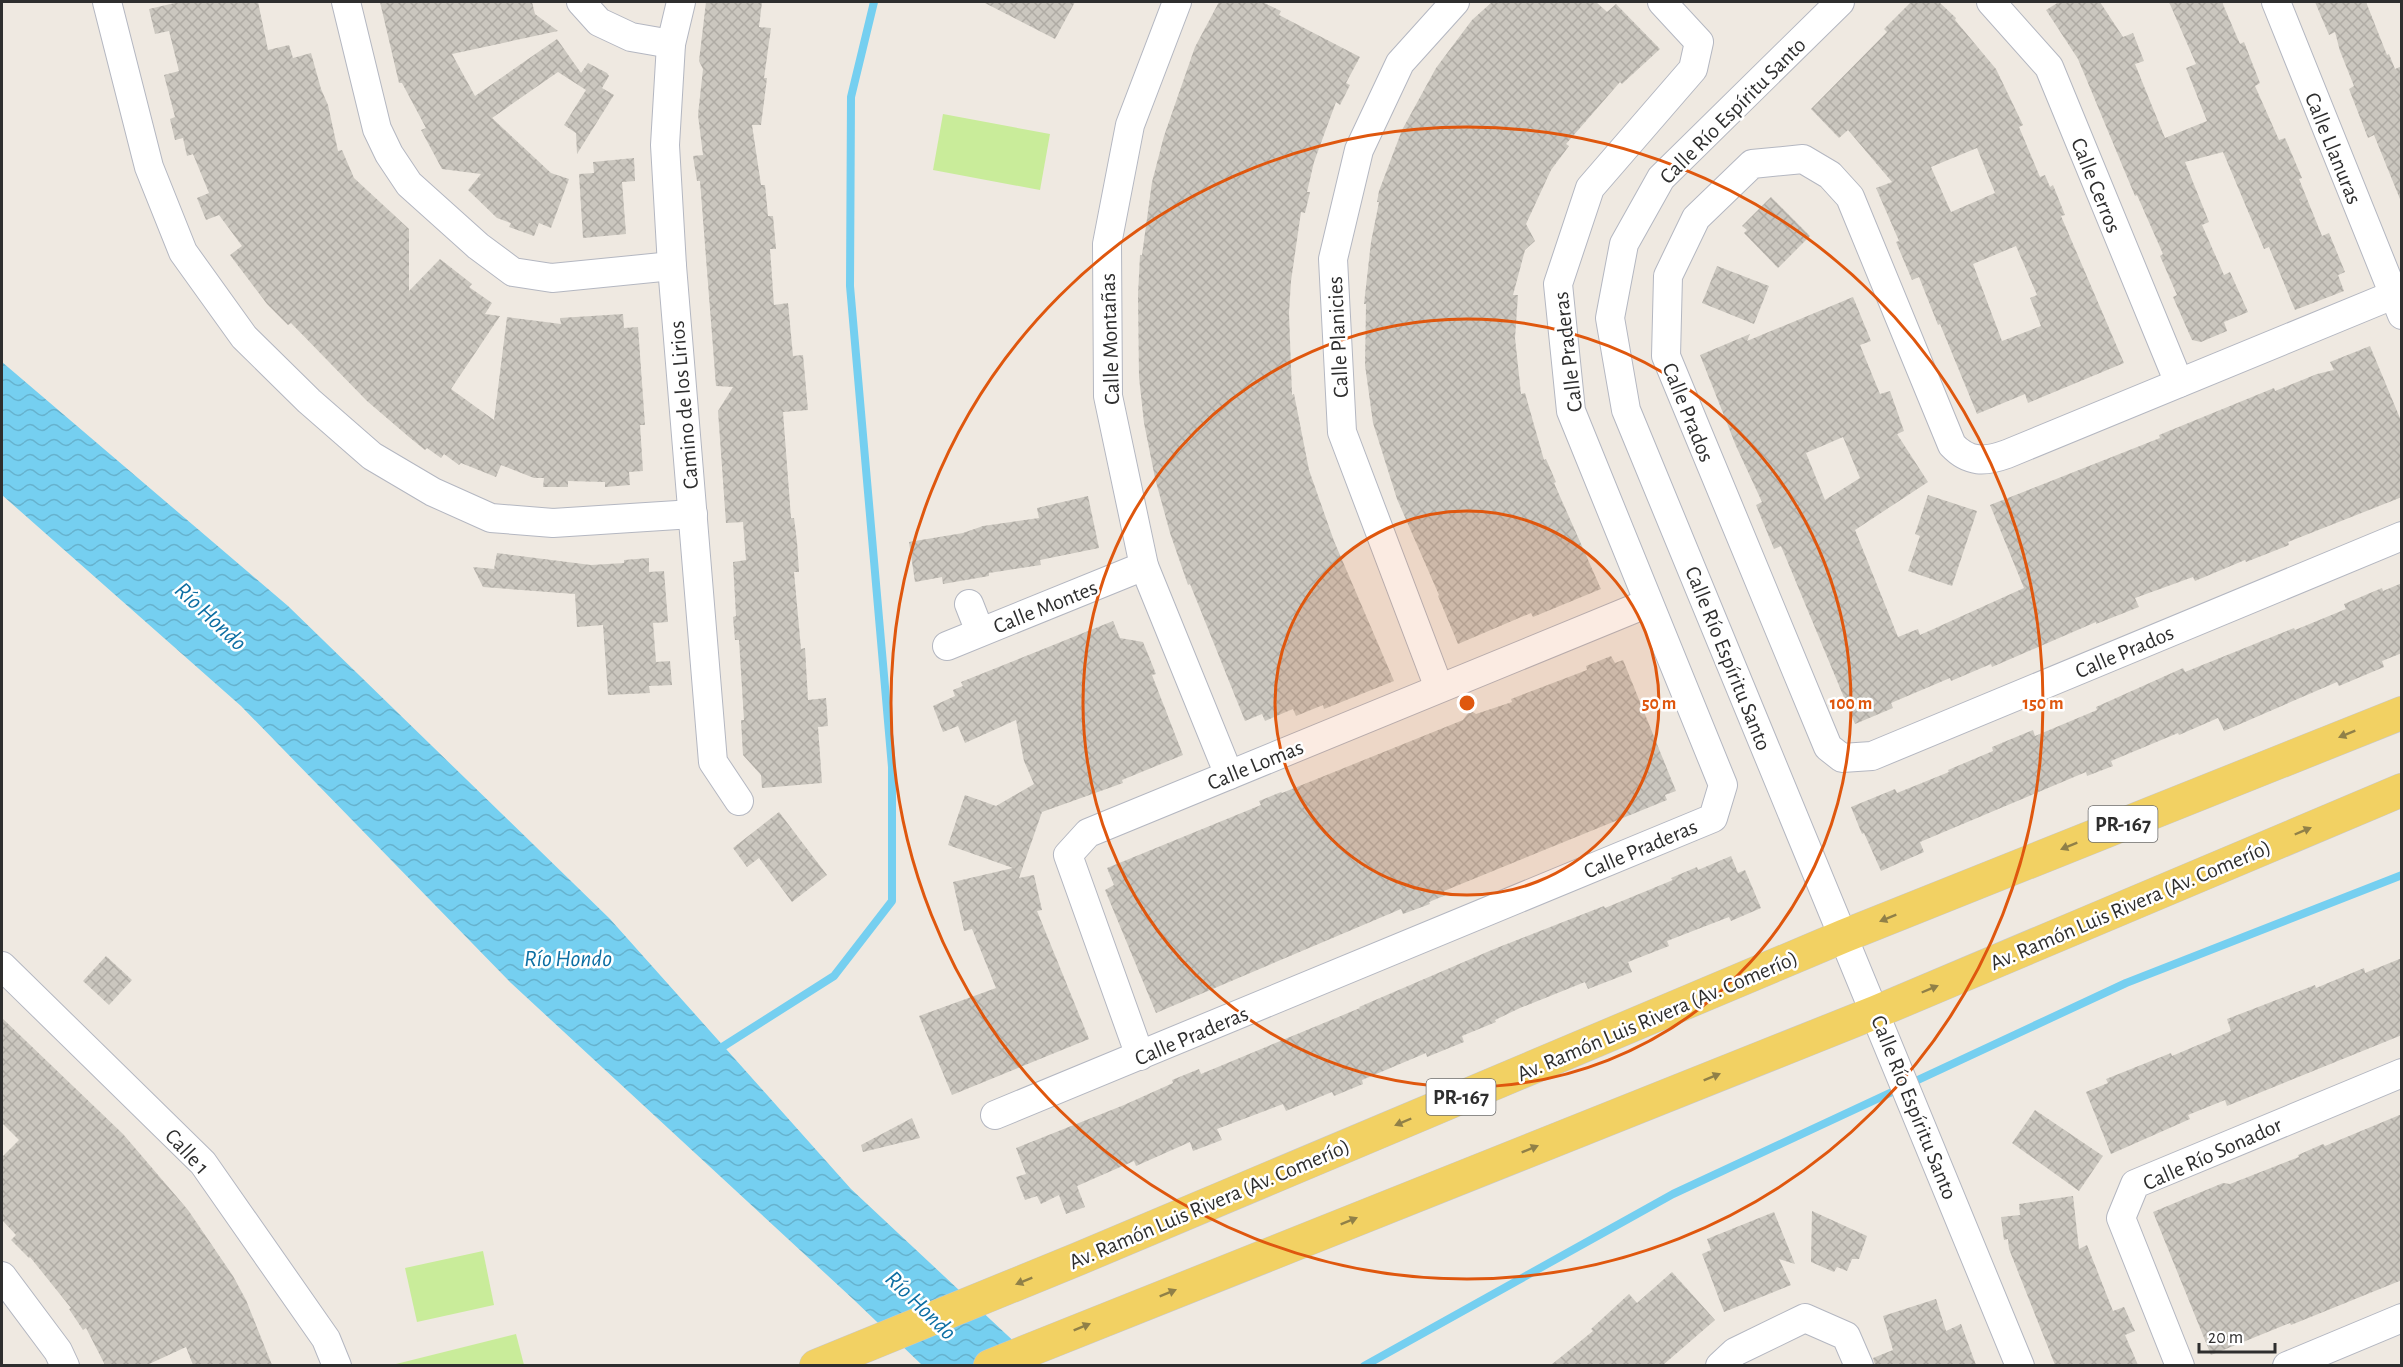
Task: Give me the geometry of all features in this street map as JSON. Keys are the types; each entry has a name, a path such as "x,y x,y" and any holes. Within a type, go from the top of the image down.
{"main road":[{"name":"Av. Ramón Luis Rivera (Av. Comerío)","path":"816,1365 1078,1258 1844,936 2402,713"},
{"name":"Av. Ramón Luis Rivera (Av. Comerío)","path":"990,1365 1876,1011 2402,790"}],"street":[{"path":"107,2 149,167 183,252 244,337 309,401 372,456 433,492 491,518 554,523 693,514"},
{"path":"346,2 377,129 389,154 408,184 478,246 513,272 552,278 672,266"},
{"path":"581,2 599,22 631,37 671,44"},
{"name":"Camino de los Lirios","path":"681,2 671,44 665,145 672,266 713,762 739,801"},
{"name":"Calle Montañas","path":"1177,2 1130,125 1107,244 1108,396 1144,566 1229,775"},
{"name":"Calle Planicies","path":"1439,688 1342,432 1333,259 1359,150 1377,111 1400,63 1455,2"},
{"name":"Calle Praderas","path":"995,1115 1713,818 1723,785 1571,411 1558,284 1590,188 1693,69 1699,42 1662,2"},
{"name":"Calle Río Espíritu Santo","path":"1840,2 1661,178 1624,244 1610,318 1626,410 1876,1011 2020,1365"},
{"name":"Calle Cerros","path":"1991,2 2049,67 2178,383"},
{"name":"Calle Llanuras","path":"2276,2 2397,305"},
{"name":"Calle Prados","path":"2397,305 2178,383 1993,459 1975,461 1961,454 1952,445 1850,197 1830,175 1803,159 1752,164 1696,218 1668,276 1666,356 1828,747 1842,758 1872,756 2402,536"},
{"name":"Calle Montes","path":"947,646 1144,566"},
{"name":"Calle Lomas","path":"1140,1056 1068,855 1088,833 1648,603"},
{"path":"969,604 980,632"},
{"name":"Calle 1","path":"2,966 203,1163 326,1339 336,1365"},
{"name":"Calle Río Sonador","path":"2180,1365 2121,1218 2135,1184 2402,1073"},
{"path":"2,1276 58,1351 65,1365"},
{"path":"1720,1365 1735,1352 1805,1318 1846,1336 1859,1365"},
{"path":"2287,1365 2402,1318"}],"green space":[{"path":"943,114 1050,134 1040,190 933,170"},
{"path":"483,1251 494,1305 417,1322 405,1268"},
{"path":"516,1334 524,1365 392,1365"}],"water":[{"name":"Río Hondo","path":"2,362 288,606 610,919 851,1189 1039,1365 922,1365 511,983 241,706 2,495"}],"building":[{"path":"179,2 258,2 268,50 289,45 293,58 311,53 328,105 338,151 342,150 354,178 409,229 409,291 440,259 472,284 469,287 492,303 485,314 500,316 451,389 494,420 507,317 561,324 560,318 623,314 624,328 638,327 645,425 640,425 643,471 629,472 630,485 605,487 605,482 568,481 568,487 543,487 544,478 534,478 501,465 496,477 461,463 459,465 444,454 441,458 427,448 425,450 367,401 291,323 288,325 267,304 230,255 242,246 219,215 206,220 197,198 209,193 193,154 187,156 183,138 175,140 170,119 175,117 164,75 179,71 169,31 155,34 149,9"},
{"path":"380,2 532,2 535,14 558,31 452,54 475,96 557,39 581,73 588,63 607,73 609,76 602,88 614,95 577,154 576,133 564,125 586,90 558,72 492,118 551,173 569,179 551,228 539,223 534,236 509,227 511,223 497,218 468,190 481,174 442,169 421,130 426,128 402,83 399,83"},
{"path":"706,2 762,2 759,27 771,28 764,78 767,78 761,125 752,125 761,185 765,185 768,216 773,216 776,249 770,249 774,305 788,303 793,356 803,355 808,410 783,412 791,518 794,518 797,542 799,572 794,572 801,649 805,648 808,700 826,698 828,726 818,727 822,783 762,788 761,775 743,755 741,720 744,720 739,640 735,640 733,617 736,616 733,562 746,560 743,522 726,523 718,411 733,387 716,386 700,181 697,181 693,156 703,155 698,115 703,69 699,61"},
{"path":"983,2 1075,2 1055,39"},
{"path":"1219,2 1262,2 1281,11 1279,15 1360,57 1346,83 1350,85 1340,105 1336,102 1314,162 1305,213 1301,212 1289,313 1292,395 1294,394 1309,470 1334,541 1394,681 1324,709 1323,705 1296,716 1293,709 1265,721 1262,714 1245,721 1190,584 1188,585 1170,533 1155,478 1144,423 1139,377 1140,255 1142,255 1152,182 1164,136 1195,47"},
{"path":"1492,2 1596,2 1607,12 1616,4 1660,49 1622,84 1620,82 1566,144 1569,146 1551,170 1526,224 1535,241 1525,250 1513,295 1518,295 1515,338 1521,394 1525,393 1544,460 1546,459 1556,482 1554,483 1601,589 1533,617 1531,613 1458,644 1397,499 1373,423 1365,365 1366,304 1364,304 1379,191 1402,130 1436,68 1472,20"},
{"path":"1911,2 1939,2 1956,18 1955,20 1996,69 2023,125 2019,127 2040,177 2045,175 2050,187 2053,185 2065,215 2061,216 2124,363 2028,403 2025,394 1977,414 1919,277 1912,280 1896,242 1899,241 1876,188 1892,182 1848,130 1839,138 1811,109 1887,32 1884,29","holes":["1977,148 1995,193 1951,212 1931,167","2016,246 2037,295 2030,298 2041,326 2002,341 1973,264"]},
{"path":"2059,2 2100,2 2123,37 2133,33 2144,61 2135,64 2165,138 2207,121 2186,68 2196,64 2169,2 2222,2 2240,44 2244,42 2260,83 2255,86 2279,140 2285,138 2322,236 2329,233 2345,272 2338,275 2344,291 2295,310 2269,247 2264,249 2223,152 2185,162 2209,222 2202,225 2224,275 2230,272 2248,312 2224,322 2227,331 2201,342 2192,340 2173,297 2177,295 2160,256 2163,254 2137,195 2135,196 2078,59 2046,10"},
{"path":"2315,2 2366,2 2387,55 2389,54 2395,69 2402,66 2402,204 2374,135 2368,138 2349,89 2354,86 2335,32 2329,35"},
{"path":"634,158 635,181 622,182 626,234 583,238 579,174 594,173 593,162"},
{"path":"1771,197 1810,236 1778,268 1744,233 1747,230 1742,226"},
{"path":"1717,266 1769,286 1754,324 1702,303"},
{"path":"1853,297 1871,341 1860,345 1880,394 1890,391 1904,431 1897,434 1928,482 1855,530 1898,637 1918,629 1920,635 2024,588 1990,505 2160,438 2159,435 2274,388 2275,391 2317,374 2334,370 2330,362 2370,346 2402,423 2402,497 2288,542 2289,545 2246,562 2245,560 2195,581 2193,577 2135,598 2139,607 2096,624 2096,622 1992,667 1991,664 1951,681 1950,678 1891,703 1893,708 1855,724 1781,546 1774,549 1756,505 1762,502 1736,446 1700,355 1750,334 1747,341","holes":["1843,437 1860,478 1825,500 1806,453"]},
{"path":"1928,495 1977,511 1952,586 1908,571 1920,536 1915,534"},
{"path":"1088,496 1099,548 1040,560 1041,565 989,573 989,576 943,584 942,577 915,582 909,542 963,533 983,526 1039,518 1037,508"},
{"path":"497,553 591,565 624,563 624,560 649,558 649,572 664,571 668,622 653,623 656,662 670,661 672,685 649,686 650,693 608,695 603,625 577,627 575,594 483,587 473,567 494,569"},
{"path":"2402,583 2402,653 2382,661 2384,667 2339,686 2337,682 2224,731 2218,718 2179,735 2178,733 2111,761 2113,766 2087,776 2086,772 1920,842 1924,852 1881,871 1864,833 1862,834 1851,807 1895,789 1897,793 1949,772 1948,770 1993,751 1992,747 2033,730 2035,736 2097,710 2096,707 2183,668 2185,672 2294,628 2295,630 2346,609 2344,604 2382,588 2383,591"},
{"path":"1113,621 1120,638 1143,642 1156,674 1152,675 1183,755 1122,780 1123,783 1042,812 1019,878 1034,875 1042,910 1037,911 1089,1039 952,1095 919,1016 996,988 972,929 964,931 953,882 1013,868 948,845 965,795 996,806 1034,784 1024,761 1016,720 965,743 958,726 943,732 933,706 955,696 953,690 963,686 961,682"},
{"path":"1611,656 1615,663 1623,660 1676,791 1665,795 1667,800 1444,891 1446,895 1429,902 1430,904 1403,914 1401,909 1156,1013 1105,890 1114,885 1107,868 1261,805 1259,801 1463,720 1470,710 1476,714 1512,702 1511,699 1587,670 1586,666"},
{"path":"779,812 827,875 792,902 759,858 747,867 733,848"},
{"path":"1731,856 1738,873 1745,870 1761,908 1731,921 1729,917 1667,941 1669,946 1628,962 1632,972 1588,989 1585,982 1520,1008 1495,1020 1496,1022 1462,1036 1464,1042 1427,1057 1426,1053 1362,1080 1363,1084 1334,1096 1332,1092 1286,1111 1283,1104 1217,1129 1222,1140 1193,1151 1190,1142 1136,1166 1134,1161 1077,1186 1085,1207 1066,1214 1059,1195 1041,1204 1037,1196 1025,1200 1016,1177 1026,1174 1016,1148 1124,1105 1173,1083 1172,1080 1199,1069 1201,1074 1494,949 1604,906 1605,908 1673,880 1671,878 1697,867 1698,870"},
{"path":"106,956 132,980 109,1005 83,981"},
{"path":"2402,958 2402,1035 2227,1106 2225,1100 2188,1115 2190,1119 2111,1154 2086,1092 2108,1083 2106,1079 2171,1053 2172,1056 2231,1031 2227,1019 2315,985 2316,988 2364,968 2365,973"},
{"path":"2,1018 123,1134 188,1210 233,1276 246,1300 272,1365 193,1365 186,1347 147,1365 105,1365 86,1328 83,1330 69,1309 71,1308 30,1257 11,1240 16,1235 2,1220 2,1157 19,1140 2,1123"},
{"path":"2035,1110 2103,1156 2079,1191 2012,1143"},
{"path":"2402,1114 2402,1280 2211,1355 2153,1212 2223,1183 2230,1184 2299,1157 2298,1155 2323,1144 2325,1146"},
{"path":"912,1118 920,1138 863,1152 861,1145"},
{"path":"2073,1196 2079,1249 2087,1245 2113,1311 2124,1307 2135,1331 2125,1335 2138,1365 2055,1365 2009,1249 2008,1239 2004,1240 2001,1217 2020,1215 2019,1204"},
{"path":"1812,1211 1867,1236 1859,1259 1852,1259 1847,1271 1837,1267 1834,1272 1811,1262"},
{"path":"1774,1212 1795,1264 1779,1259 1791,1285 1724,1312 1702,1254 1711,1250 1707,1239"},
{"path":"1672,1272 1715,1320 1663,1365 1551,1365 1593,1331 1591,1329 1629,1294 1637,1303"},
{"path":"1936,1299 1946,1331 1961,1324 1976,1365 1875,1365 1873,1358 1893,1350 1883,1316"}],"waterway":[{"path":"716,1051 834,976 892,901 892,767 850,286 851,97 874,2"},
{"path":"1364,1366 1673,1194 2126,983 2402,875"}]}
